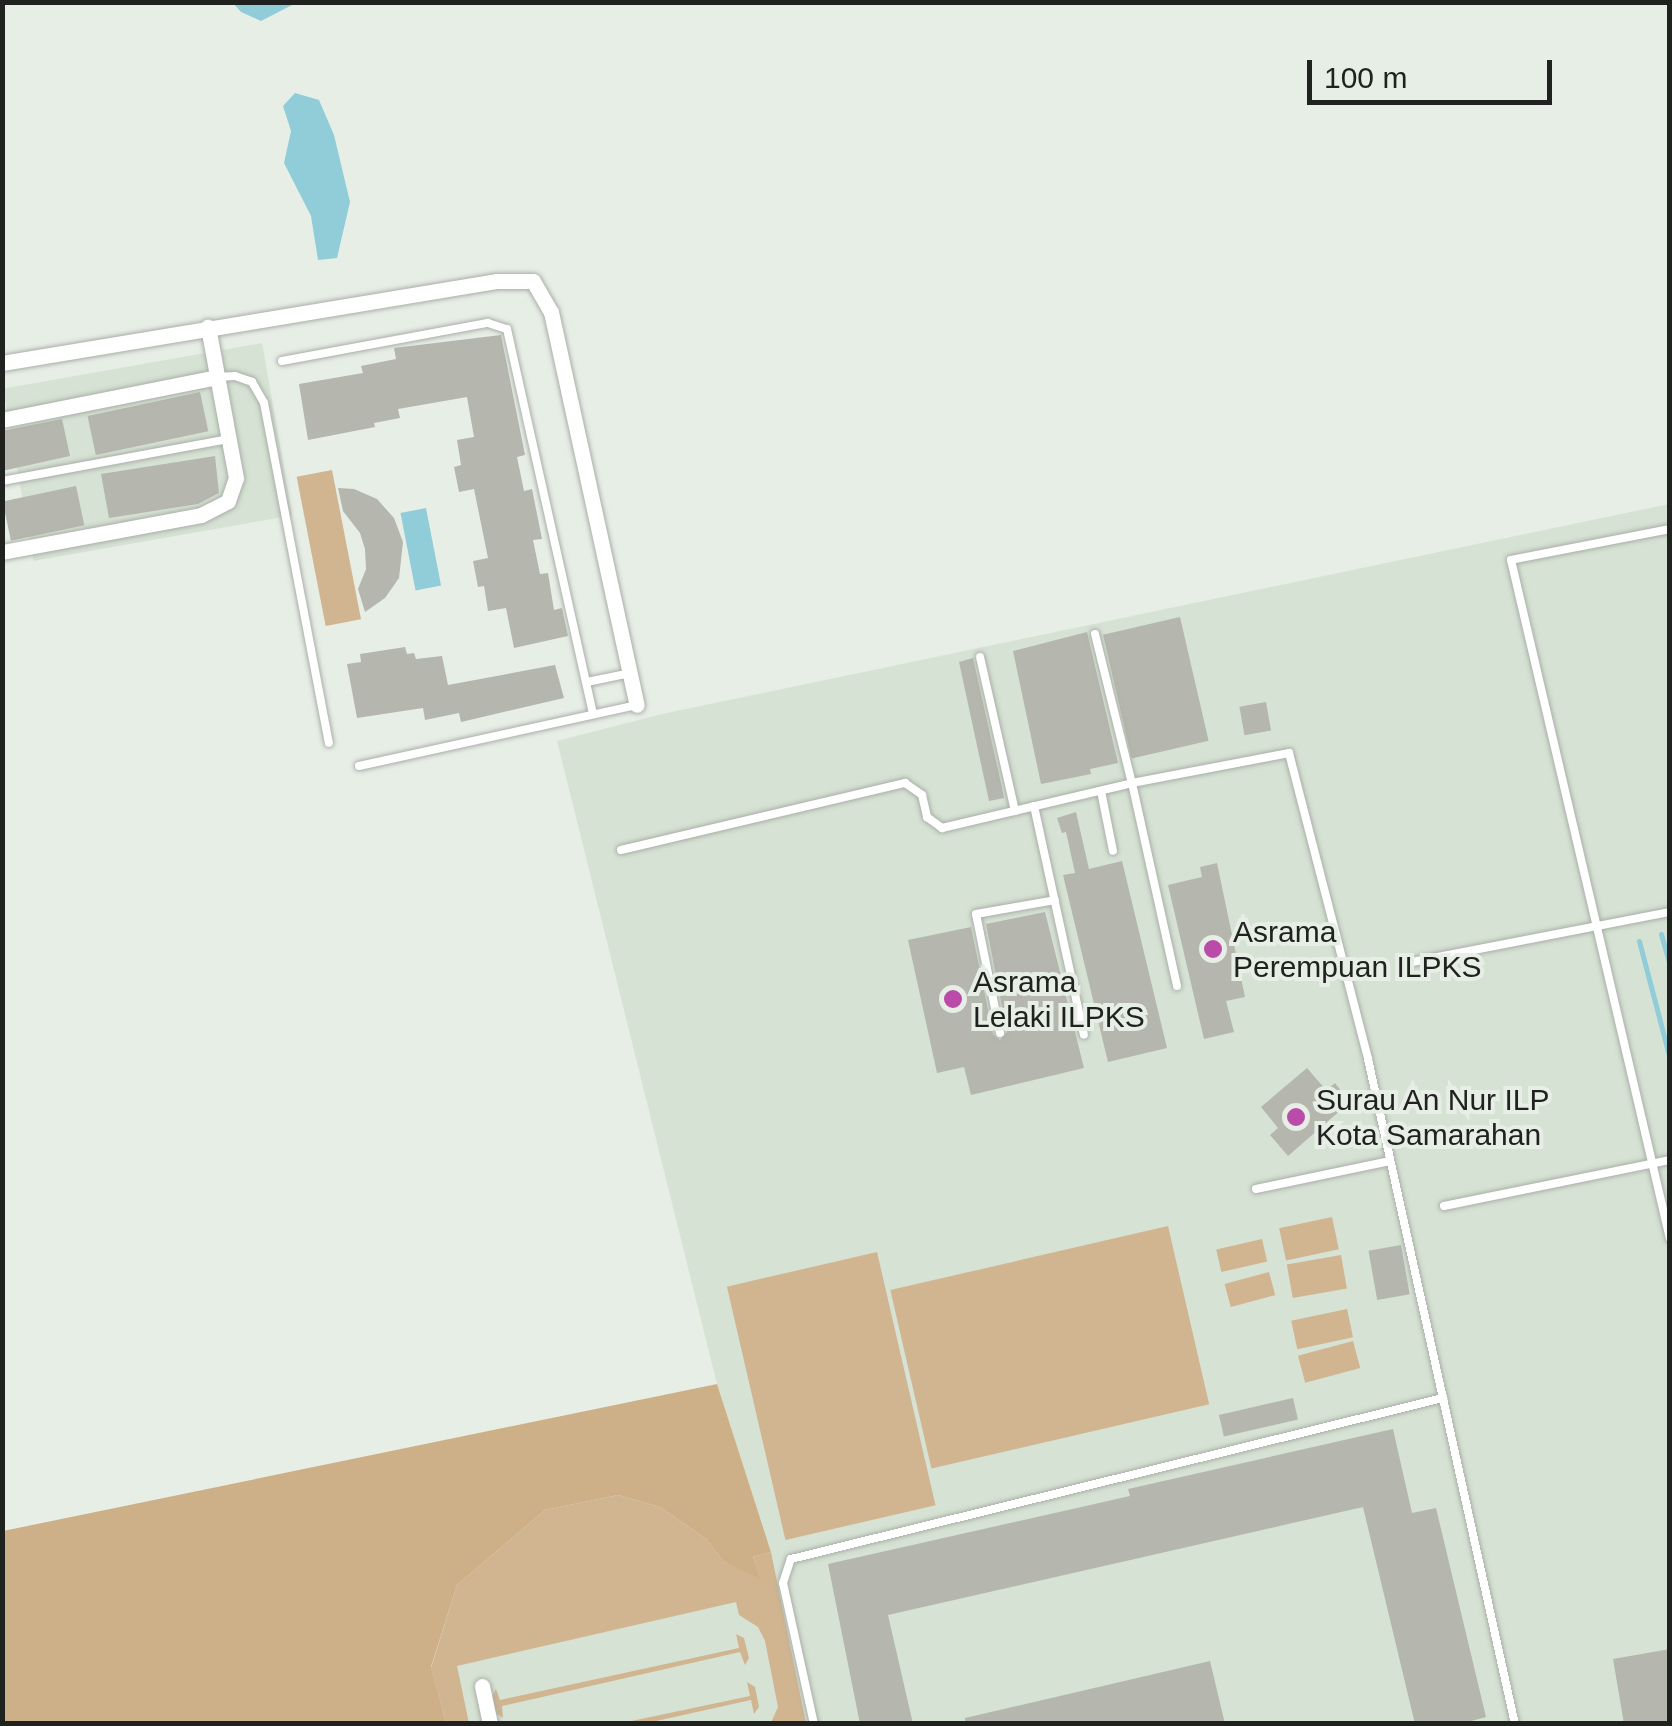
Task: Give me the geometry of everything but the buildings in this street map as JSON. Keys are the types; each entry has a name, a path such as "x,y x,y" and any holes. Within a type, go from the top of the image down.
{"street":[{"path":"2,363 497,281 534,281 551,312 637,704"},
{"path":"2,552 201,515 228,500 236,478 208,327"},
{"path":"2,420 217,377"},
{"path":"482,1686 490,1724"}],"lane":[{"path":"282,361 488,323 508,328 593,713"},
{"path":"217,377 235,376 252,382 264,403 330,743"},
{"path":"2,481 230,438"},
{"path":"1670,529 1511,560 1670,1240"},
{"path":"1095,634 1177,986"},
{"path":"980,656 1014,811"},
{"path":"587,682 631,674"},
{"path":"359,766 637,704"},
{"path":"621,850 906,782 922,795 927,818 934,826 1290,752 1390,1161 1515,1724"},
{"path":"1101,791 1113,851"},
{"path":"1034,806 1084,1035"},
{"path":"1000,1033 976,914 1055,900"},
{"path":"1407,963 1670,912"},
{"path":"1444,1206 1670,1160"},
{"path":"1256,1189 1390,1161"},
{"path":"814,1724 783,1583 791,1559 1443,1398"}],"shaded area":[{"path":"262,343 292,515 33,561 3,389"},
{"path":"332,470 361,619 326,626 297,477"},
{"path":"1669,504 1669,1723 469,1724 456,1666 777,1592 771,1552 717,1384 557,741 662,714"},
{"path":"1332,1217 1339,1249 1286,1261 1279,1228"},
{"path":"1168,1226 1209,1404 931,1468 890,1290"},
{"path":"1262,1239 1267,1261 1221,1272 1216,1250"},
{"path":"877,1252 935,1505 785,1540 727,1287"},
{"path":"1341,1255 1347,1288 1293,1298 1287,1265"},
{"path":"1269,1272 1275,1295 1231,1307 1225,1284"},
{"path":"1347,1309 1353,1337 1297,1349 1291,1321"},
{"path":"1353,1341 1360,1368 1305,1383 1298,1356"},
{"path":"717,1384 771,1552 753,1557 760,1579 724,1562 706,1539 660,1507 618,1495 545,1510 457,1585 431,1667 446,1723 3,1723 3,1531"},
{"path":"618,1495 660,1507 706,1539 724,1562 759,1577 753,1557 771,1552 806,1723 771,1723 778,1707 765,1641 758,1627 739,1615 736,1602 457,1666 469,1723 446,1723 431,1668 457,1585 545,1510"},
{"path":"736,1634 744,1638 749,1658 745,1665 740,1652 502,1706 503,1718 494,1712 491,1698 496,1689 500,1700 739,1648"},
{"path":"747,1682 755,1687 759,1707 754,1714 751,1700 647,1723 622,1723 750,1696"}],"water":[{"path":"233,3 296,3 261,21 241,12"},
{"path":"295,93 319,100 334,135 350,202 337,258 318,260 311,216 284,163 291,131 283,106"},
{"path":"426,508 441,586 416,591 400,513"}],"waterway":[{"path":"1661,934 1670,966"},
{"path":"1639,941 1670,1059"}],"place":[{"name":"Asrama Perempuan ILPKS","path":"1213,949"},
{"name":"Asrama Lelaki ILPKS","path":"953,999"},
{"name":"Surau An Nur ILP Kota Samarahan","path":"1296,1117"}]}
